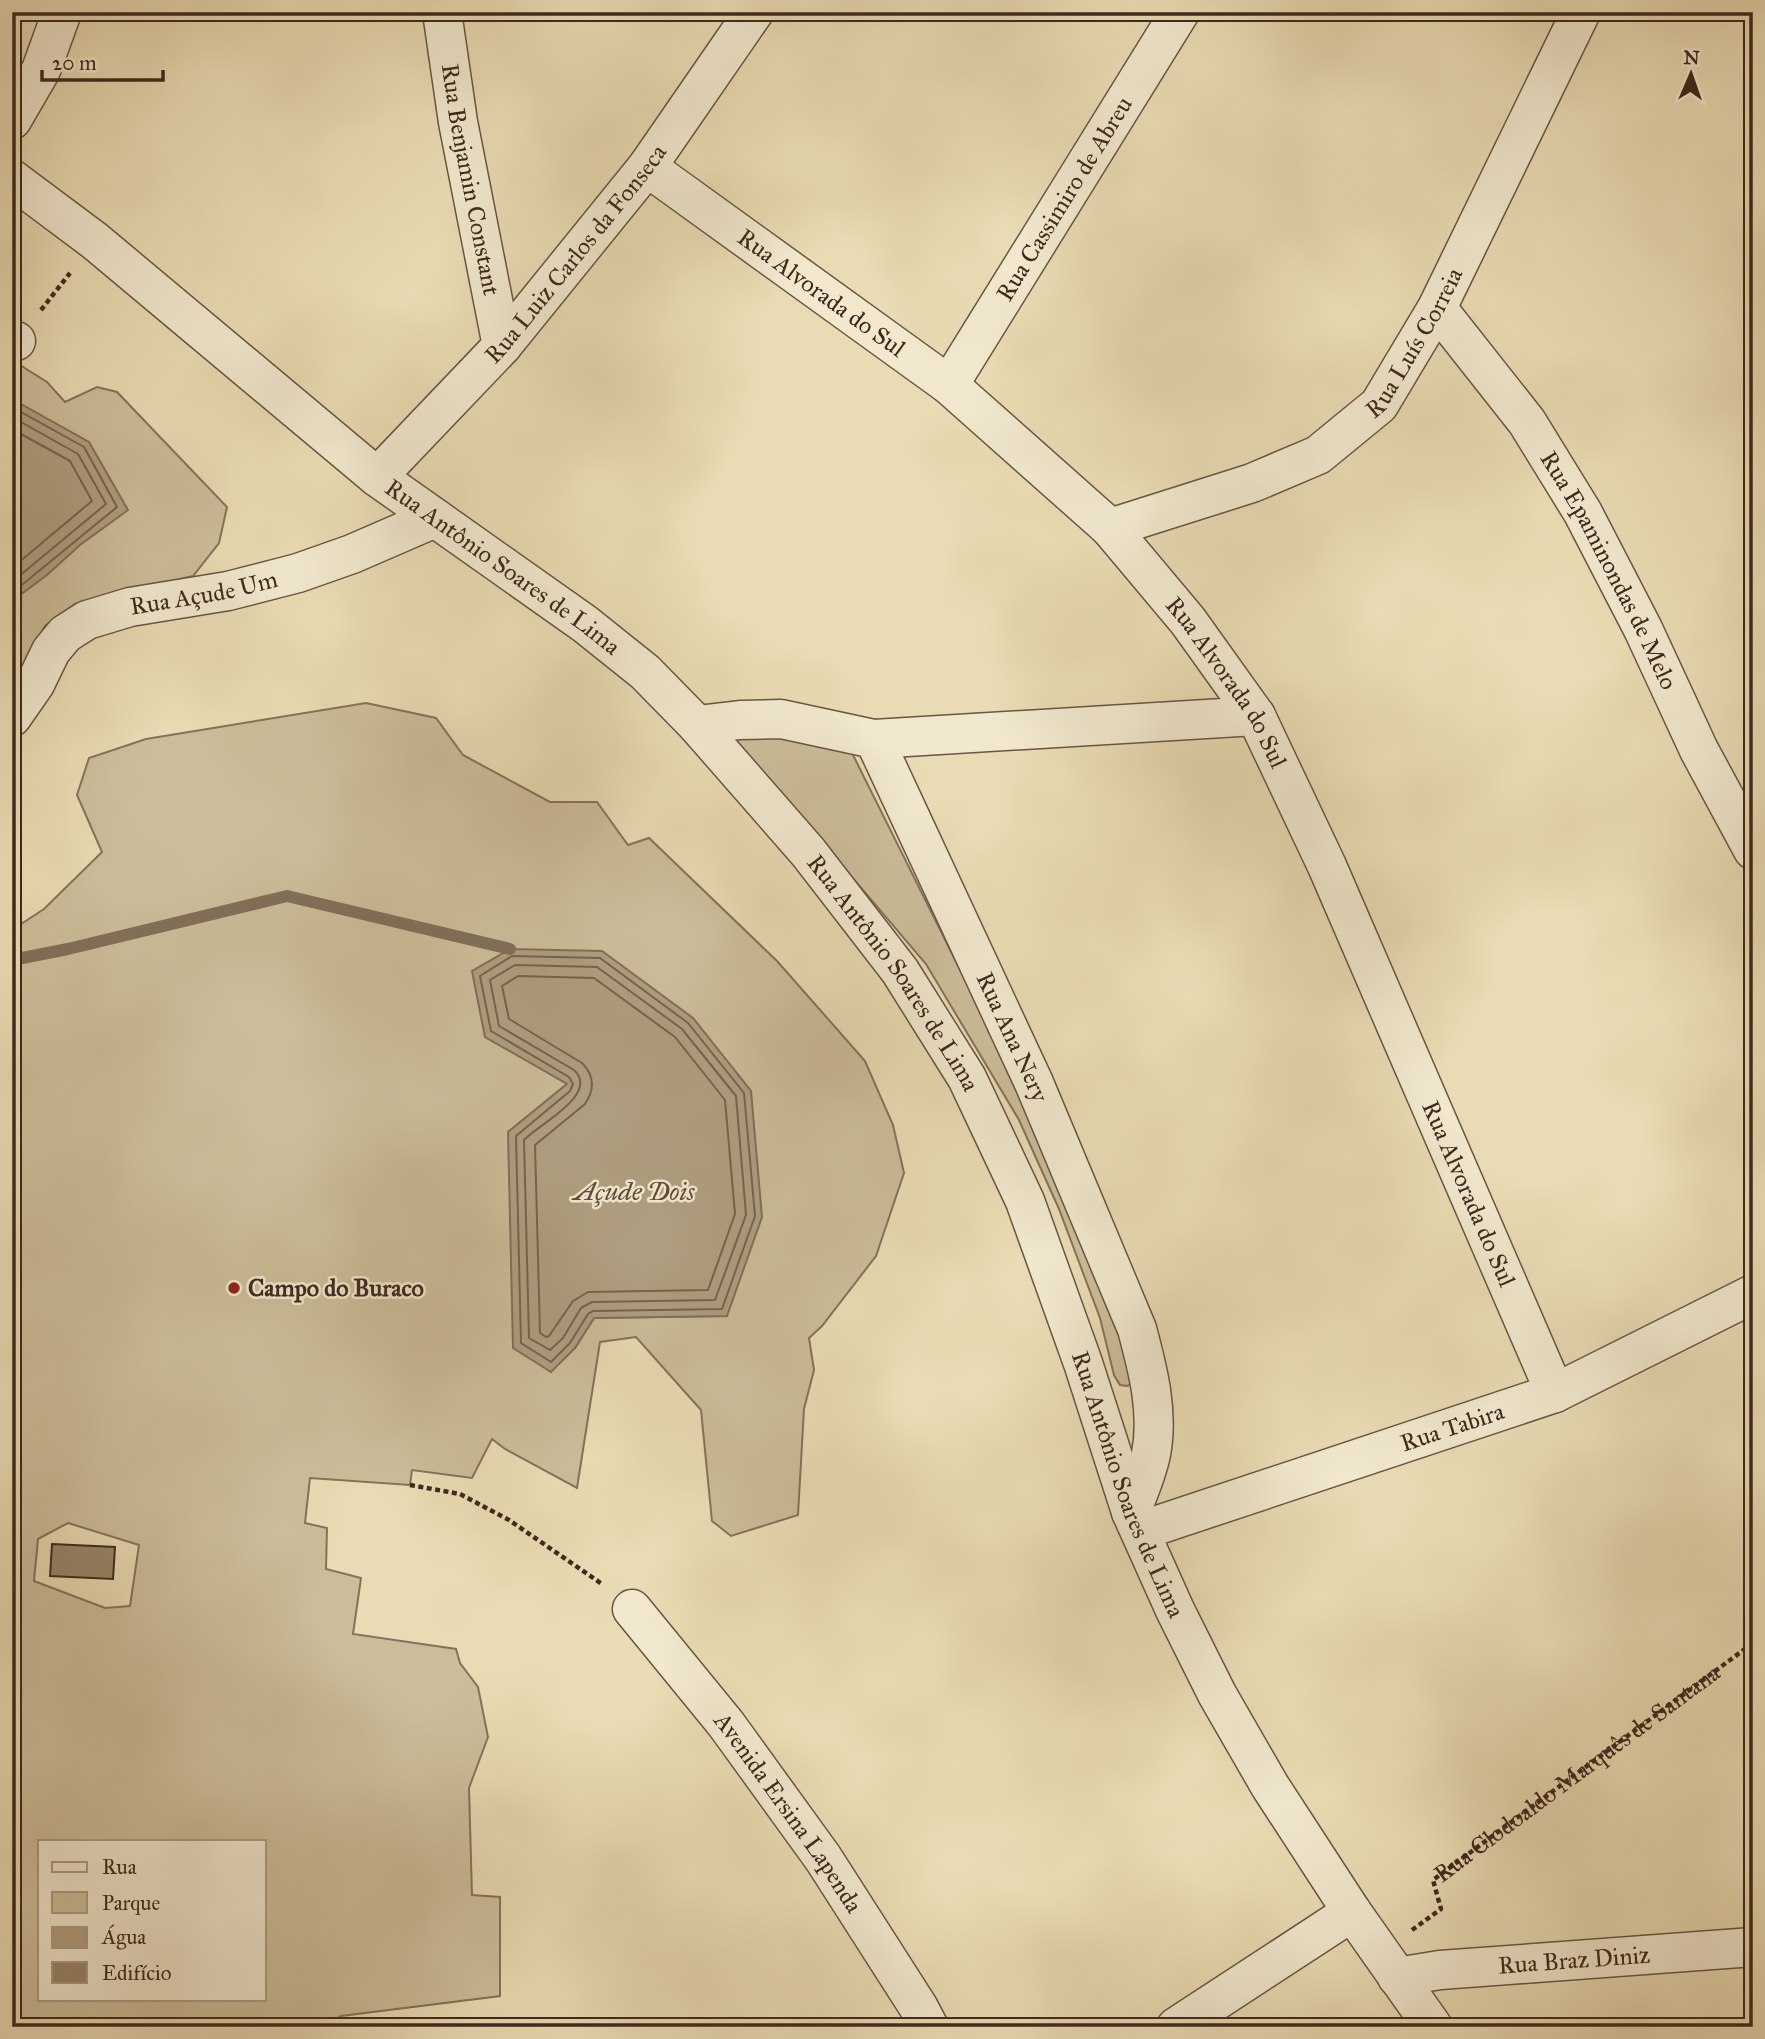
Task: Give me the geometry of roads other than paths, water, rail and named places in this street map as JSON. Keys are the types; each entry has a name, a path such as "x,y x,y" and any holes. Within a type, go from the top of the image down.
{"street":[{"path":"12,120 41,70 62,12"},
{"name":"Rua Benjamin Constant","path":"442,12 458,122 502,346"},
{"name":"Rua Luiz Carlos da Fonseca","path":"377,477 502,346 647,167 754,12"},
{"name":"Rua Cassimiro de Abreu","path":"949,386 1180,12"},
{"name":"Rua Luís Correia","path":"1111,528 1252,483 1318,455 1379,405 1437,307 1581,12"},
{"name":"Rua Alvorada do Sul","path":"647,167 949,386 1111,528 1188,621 1256,716 1327,866 1555,1393"},
{"name":"Rua Antônio Soares de Lima","path":"12,179 95,241 377,477 585,624 645,672 697,725 808,852 900,971 967,1078 1025,1201 1136,1522 1217,1694 1270,1786 1352,1912 1433,2027"},
{"name":"Rua Epaminondas de Melo","path":"1437,307 1527,422 1583,513 1643,629 1699,750 1753,849"},
{"name":"Rua Açude Um","path":"12,717 35,684 51,651 65,634 87,620 130,607 228,591 298,573 352,554 435,518"},
{"path":"697,725 781,719 874,739 1256,716"},
{"name":"Rua Ana Nery","path":"874,739 1034,1083 1137,1329 1148,1370 1155,1415 1151,1455 1136,1522"},
{"name":"Rua Tabira","path":"1136,1522 1555,1393 1753,1294"},
{"name":"Avenida Ersina Lapenda","path":"632,1609 726,1724 822,1858 929,2027"},
{"path":"1176,2027 1352,1912"},
{"name":"Rua Braz Diniz","path":"1398,1977 1440,1970 1753,1947"}],"water":[{"path":"12,399 89,442 128,510 12,601"},
{"name":"Açude Dois","path":"510,949 602,951 693,1018 751,1091 762,1217 727,1316 594,1318 575,1348 551,1372 513,1348 508,1132 567,1084 485,1037 472,971"}],"waterway":[{"path":"12,960 287,896 510,949"}],"place":[{"name":"Campo do Buraco","path":"234,1288"}]}
